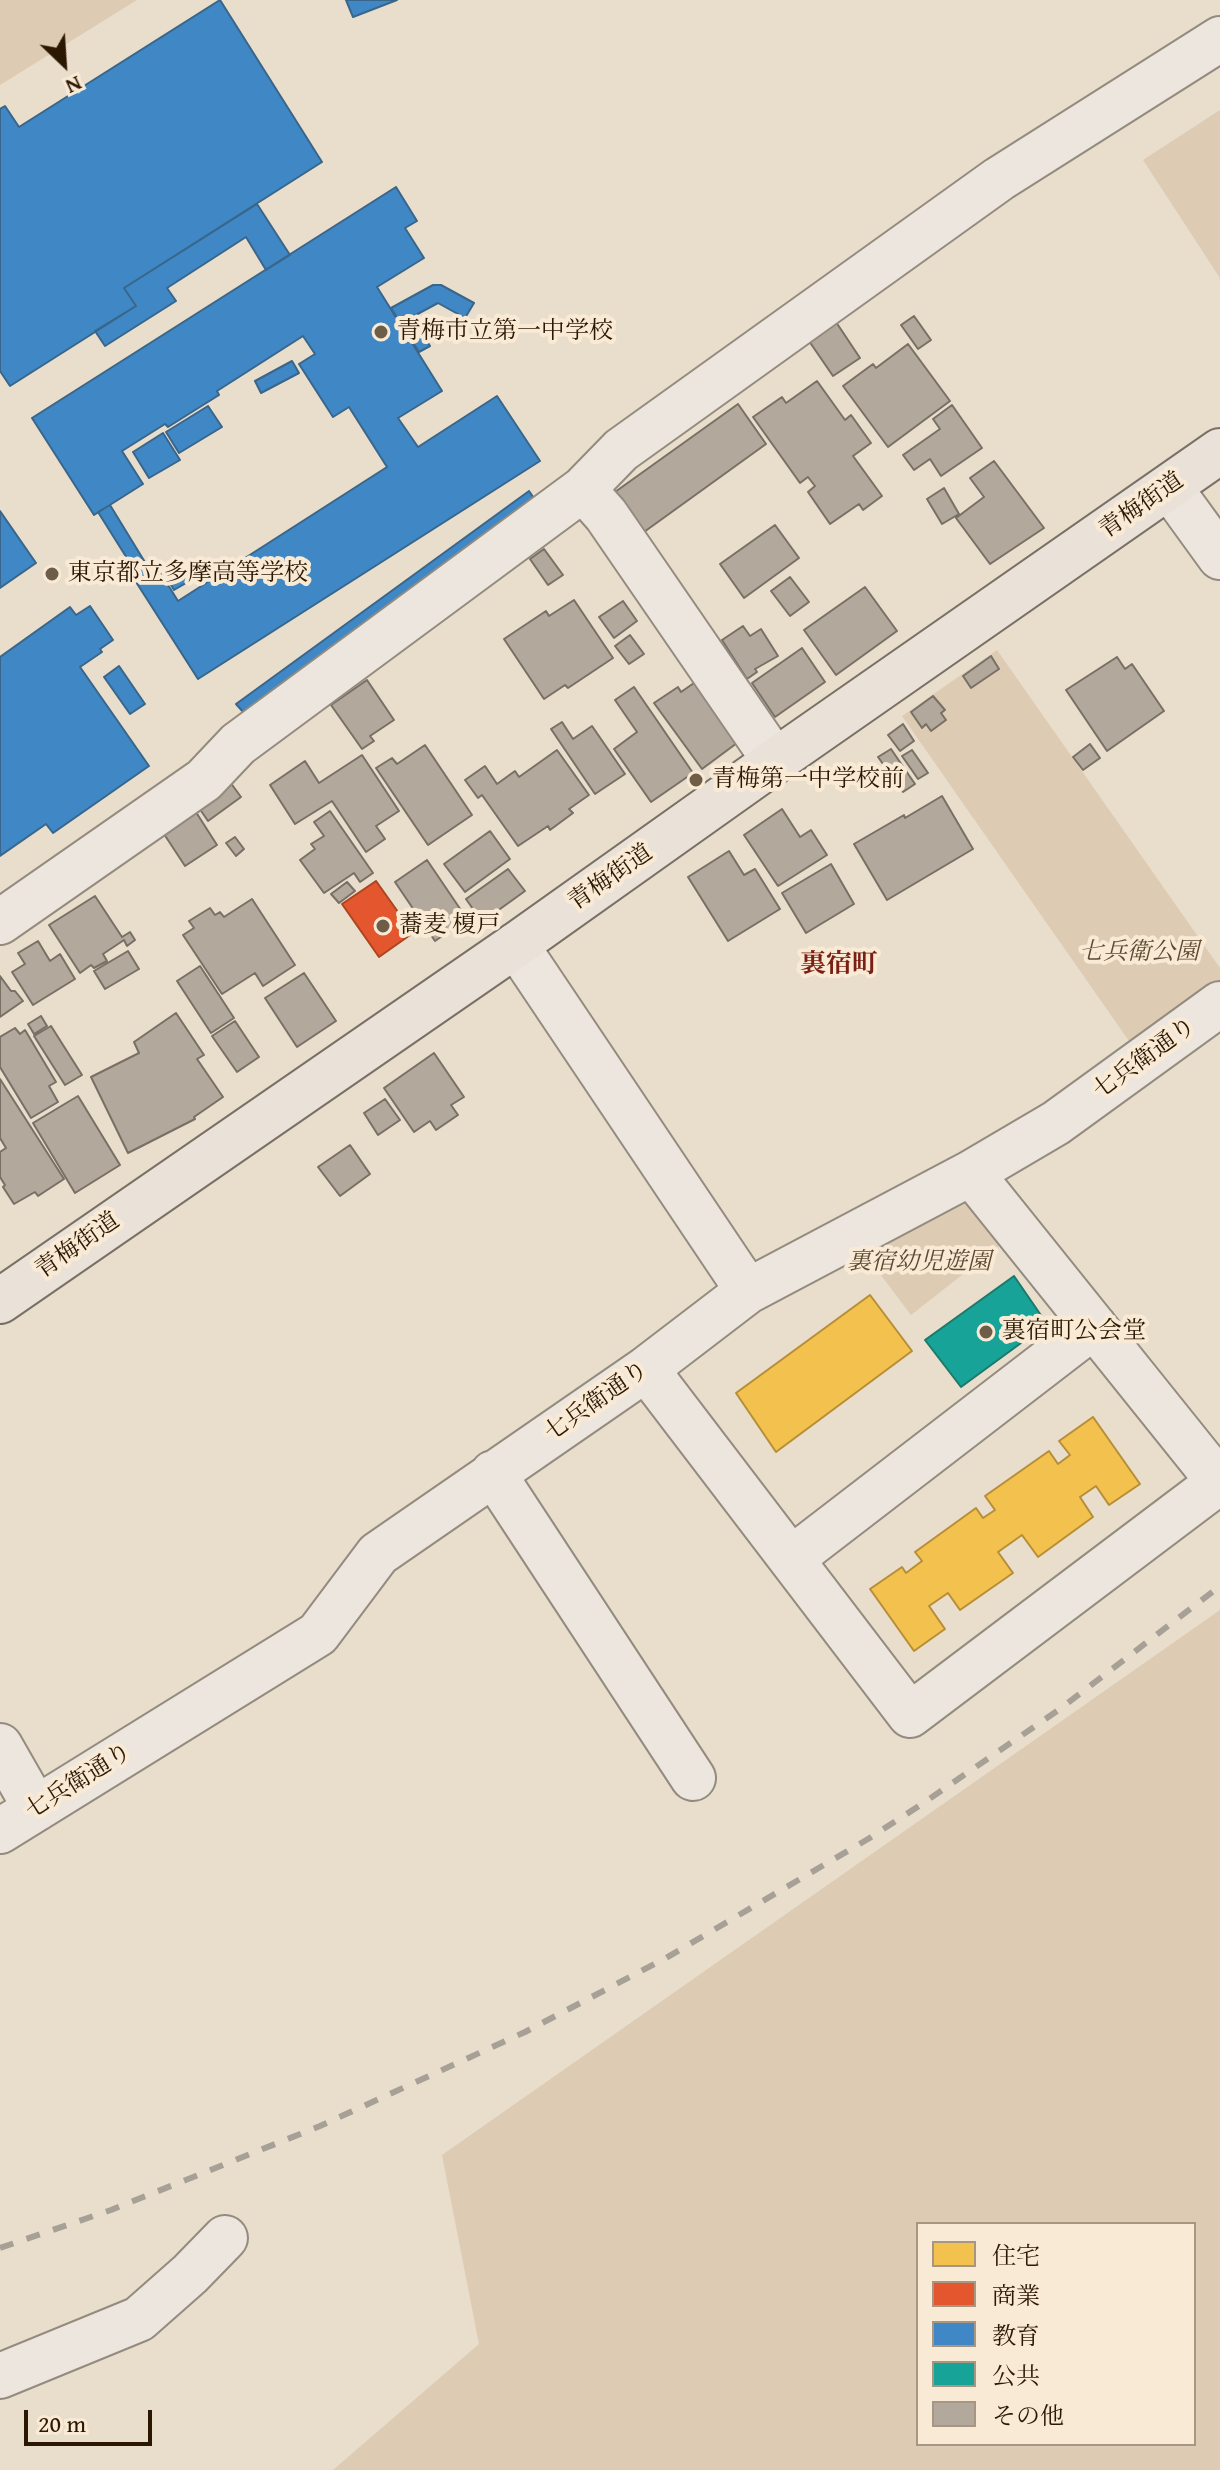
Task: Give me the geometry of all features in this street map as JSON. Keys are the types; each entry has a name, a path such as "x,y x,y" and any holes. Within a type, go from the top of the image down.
{"highway":[{"name":"青梅街道","path":"0,1301 516,945 1220,451"}],"street":[{"path":"0,922 204,780 238,744 583,489 621,450 999,179 1220,39"},
{"path":"1170,488 1220,557"},
{"path":"583,489 606,515 775,761"},
{"path":"516,945 748,1291"},
{"name":"七兵衛通り","path":"18,1820 318,1634 378,1554 646,1369 748,1291 971,1173 1056,1123 1220,1004"},
{"path":"646,1369 910,1715 1219,1482 971,1173"},
{"path":"791,1559 1094,1326"},
{"path":"493,1473 693,1778"},
{"path":"0,1746 18,1820"},
{"path":"0,2376 139,2319 225,2238"}],"green space":[{"path":"0,0 137,0 0,85"},
{"path":"1220,110 1220,278 1143,160"},
{"name":"七兵衛公園","path":"997,650 1220,968 1220,992 1136,1051 902,716"},
{"name":"裏宿幼児遊園","path":"964,1200 999,1246 911,1315 862,1250"},
{"path":"1220,1610 1220,2470 333,2470 479,2344 442,2155"}],"building: 住宅":[{"path":"870,1295 912,1351 776,1452 736,1393"},
{"path":"1093,1417 1140,1484 1109,1505 1096,1486 1080,1497 1093,1517 1038,1557 1022,1535 998,1552 1013,1573 960,1610 948,1593 929,1606 945,1629 914,1651 870,1589 902,1567 906,1573 922,1561 915,1552 976,1508 983,1518 995,1510 985,1496 1049,1451 1058,1464 1070,1455 1059,1441"}],"building: 商業":[{"path":"376,881 413,933 379,957 342,904"}],"building: 教育":[{"path":"220,0 322,162 124,288 136,306 10,386 0,371 0,109 5,106 19,127"},
{"path":"346,0 397,0 353,17"},
{"path":"396,187 417,221 405,228 424,258 377,287 442,391 398,418 418,447 497,396 540,461 198,679 136,582 158,569 178,601 387,467 349,407 333,417 299,364 315,354 303,336 217,391 219,395 122,451 143,484 94,515 32,418"},
{"path":"257,204 290,255 266,270 246,237 167,288 176,301 105,346 95,331 136,306 124,288"},
{"path":"433,285 441,285 474,303 465,318 438,303 412,317 430,346 419,352 391,308"},
{"path":"292,361 299,373 261,393 255,381"},
{"path":"208,406 222,427 179,453 166,432"},
{"path":"163,433 180,460 149,478 133,452"},
{"path":"529,491 536,501 244,713 236,704"},
{"path":"110,505 151,572 140,579 98,512"},
{"path":"0,511 36,563 0,588"},
{"path":"181,559 193,579 174,590 162,570"},
{"path":"90,606 113,640 80,667 149,766 53,833 46,824 0,856 0,657 70,607 76,615"},
{"path":"119,666 145,704 130,714 104,677"}],"building: 公共":[{"name":"裏宿町公会堂","path":"1014,1276 1047,1324 961,1387 925,1340"}],"building: その他":[{"path":"914,316 931,340 918,349 901,325"},
{"path":"836,322 860,358 833,376 809,341"},
{"path":"908,344 950,401 888,447 843,386 873,364 876,368"},
{"path":"817,381 845,420 851,415 871,443 853,456 882,496 863,510 859,504 830,524 808,492 815,486 808,477 800,483 753,417 782,397 786,403"},
{"path":"738,404 766,444 644,532 615,492"},
{"path":"952,405 982,448 941,476 930,459 914,470 903,455 940,429 933,419"},
{"path":"994,461 1044,528 990,564 956,518 984,497 970,478"},
{"path":"944,488 959,514 942,524 927,499"},
{"path":"775,525 799,558 744,598 720,564"},
{"path":"544,549 563,575 548,585 530,559"},
{"path":"790,577 809,602 790,616 771,591"},
{"path":"865,587 897,631 836,675 804,630"},
{"path":"574,600 613,658 568,688 565,685 544,699 504,639 546,611 549,616"},
{"path":"623,601 637,621 614,638 599,617"},
{"path":"743,626 750,636 761,629 778,656 755,669 757,672 747,679 722,640"},
{"path":"630,635 644,654 629,664 615,646"},
{"path":"802,648 825,682 775,717 752,683"},
{"path":"991,656 999,669 971,688 963,676"},
{"path":"1117,657 1125,669 1132,664 1164,711 1107,751 1066,690"},
{"path":"367,680 394,720 370,736 374,741 362,749 331,705"},
{"path":"694,683 737,743 702,769 654,703 678,687 681,692"},
{"path":"634,687 693,773 651,802 614,749 637,732 615,700"},
{"path":"933,696 945,710 941,713 946,720 931,731 926,724 922,728 911,712"},
{"path":"562,722 573,739 592,726 625,774 595,794 551,729"},
{"path":"903,724 914,741 900,751 888,735"},
{"path":"1090,744 1100,758 1083,770 1073,757"},
{"path":"425,745 472,815 428,845 376,768 392,758 397,764"},
{"path":"891,749 915,784 903,792 878,757"},
{"path":"557,750 589,795 569,809 573,813 550,830 548,826 518,846 482,795 478,798 465,780 485,766 497,784 515,771 519,777"},
{"path":"912,750 928,773 918,779 902,756"},
{"path":"362,755 399,811 376,826 385,839 366,852 332,801 295,824 270,785 305,761 319,783"},
{"path":"230,782 241,797 208,821 197,805"},
{"path":"942,796 973,849 887,900 854,844"},
{"path":"194,809 217,845 185,866 162,831"},
{"path":"782,809 800,837 811,830 827,855 778,886 744,835"},
{"path":"330,811 373,873 360,882 354,873 324,893 300,860 315,849 311,844 324,836 314,822"},
{"path":"490,831 510,859 465,892 444,864"},
{"path":"235,837 244,849 236,856 226,843"},
{"path":"729,851 744,875 755,869 780,909 728,941 688,877"},
{"path":"427,860 467,919 435,941 395,882"},
{"path":"831,864 854,904 806,933 782,893"},
{"path":"508,869 525,891 482,922 466,899"},
{"path":"347,882 355,891 339,903 331,894"},
{"path":"95,896 122,937 130,932 135,940 127,946 124,940 103,954 107,961 94,968 91,965 80,973 49,925"},
{"path":"252,899 295,965 263,986 255,973 222,994 183,935 194,928 189,921 210,908 215,915 220,912 224,917"},
{"path":"38,941 50,961 60,954 75,979 33,1005 12,972 25,964 18,953"},
{"path":"128,951 139,969 105,989 94,971"},
{"path":"200,966 234,1018 211,1033 177,981"},
{"path":"304,973 336,1021 297,1047 265,998"},
{"path":"0,976 23,1001 0,1017"},
{"path":"176,1013 204,1055 197,1059 223,1097 195,1119 128,1153 91,1077 139,1053 134,1042"},
{"path":"41,1016 47,1026 34,1034 28,1024"},
{"path":"235,1021 259,1057 237,1072 212,1036"},
{"path":"51,1026 82,1075 65,1085 34,1036"},
{"path":"15,1028 20,1034 25,1030 56,1082 49,1086 58,1102 31,1118 0,1067 0,1037"},
{"path":"434,1053 464,1097 451,1105 458,1115 436,1130 430,1121 414,1132 384,1088"},
{"path":"0,1079 64,1179 38,1196 35,1192 14,1204 0,1177 0,1152 6,1148 0,1138"},
{"path":"78,1096 120,1165 75,1193 33,1123"},
{"path":"385,1099 400,1120 378,1135 364,1113"},
{"path":"350,1145 370,1174 340,1196 318,1167"}],"railway":[{"path":"0,2248 111,2210 320,2126 525,2032 666,1958 919,1806 1060,1709 1220,1586"}],"place":[{"name":"青梅市立第一中学校","path":"381,332"},
{"name":"東京都立多摩高等学校","path":"52,574"},
{"name":"青梅第一中学校前","path":"696,780"},
{"name":"蕎麦 榎戸","path":"383,926"},
{"name":"裏宿町公会堂","path":"986,1332"}],"district":[{"name":"裏宿町","path":"839,965"}]}
